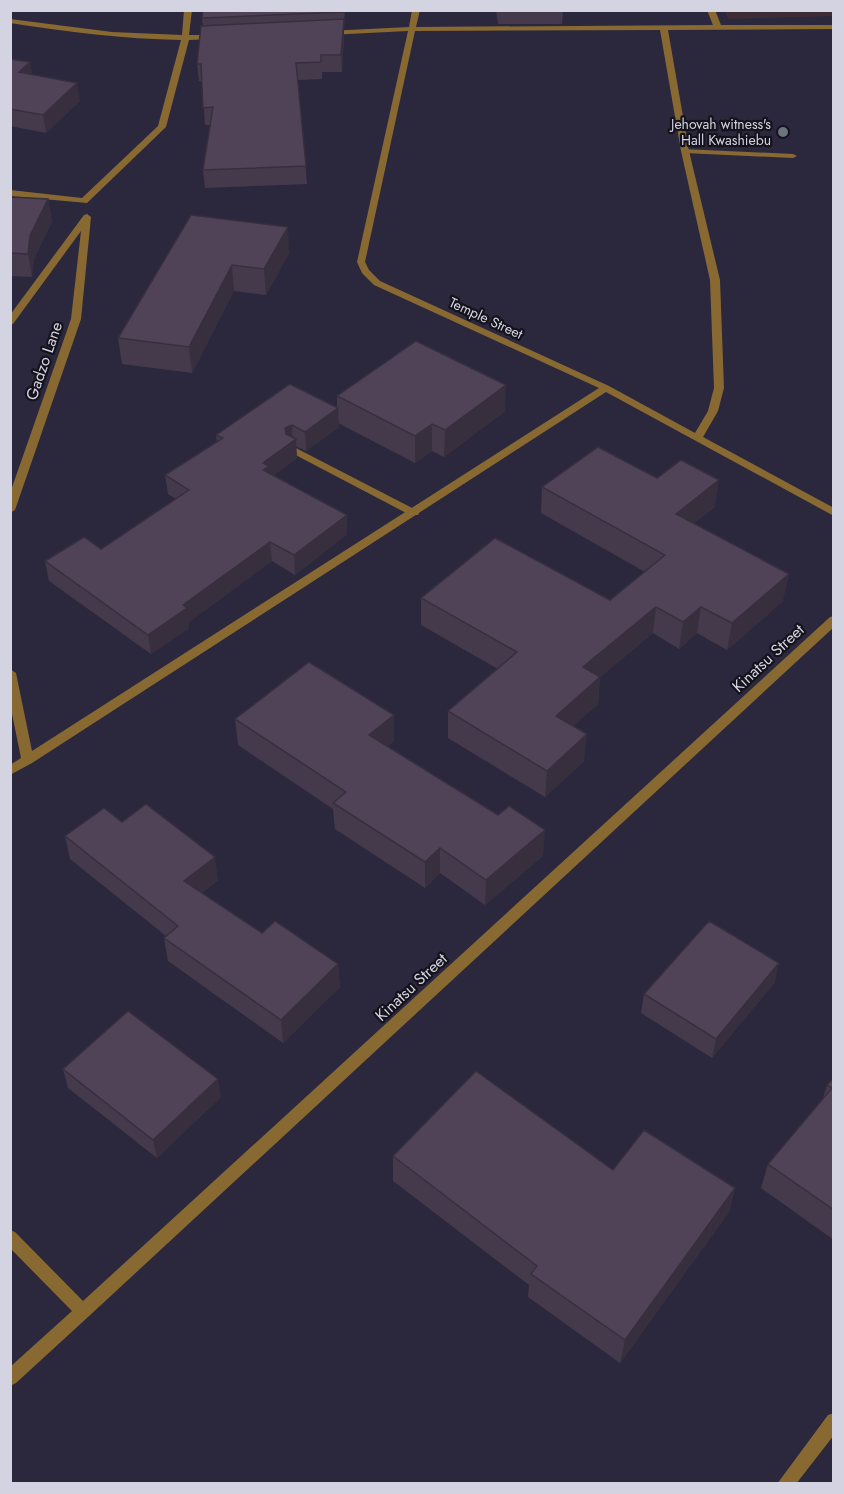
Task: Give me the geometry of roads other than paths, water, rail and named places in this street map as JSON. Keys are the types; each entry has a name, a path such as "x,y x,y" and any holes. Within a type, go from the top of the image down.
{"street":[{"path":"10,193 84,201 162,127 185,39 188,10"},
{"name":"Temple Street","path":"416,10 361,262 365,271 377,283 606,388 834,513"},
{"path":"711,10 718,28"},
{"path":"10,21 55,28 185,39 229,37"},
{"path":"321,33 412,29 664,30 834,27"},
{"path":"664,30 685,151 715,280 719,388 713,411 697,438"},
{"path":"685,151 793,156"},
{"name":"Gadzo Lane","path":"10,510 76,319 87,217 84,201"},
{"path":"10,322 87,217"},
{"path":"10,771 606,388"},
{"path":"292,449 414,513"},
{"name":"Kinatsu Street","path":"10,1378 834,620"},
{"path":"10,673 28,760"},
{"path":"10,1238 83,1312"},
{"path":"786,1484 834,1421"}],"place":[{"name":"Jehovah witness's Hall Kwashiebu","path":"783,132"}]}
